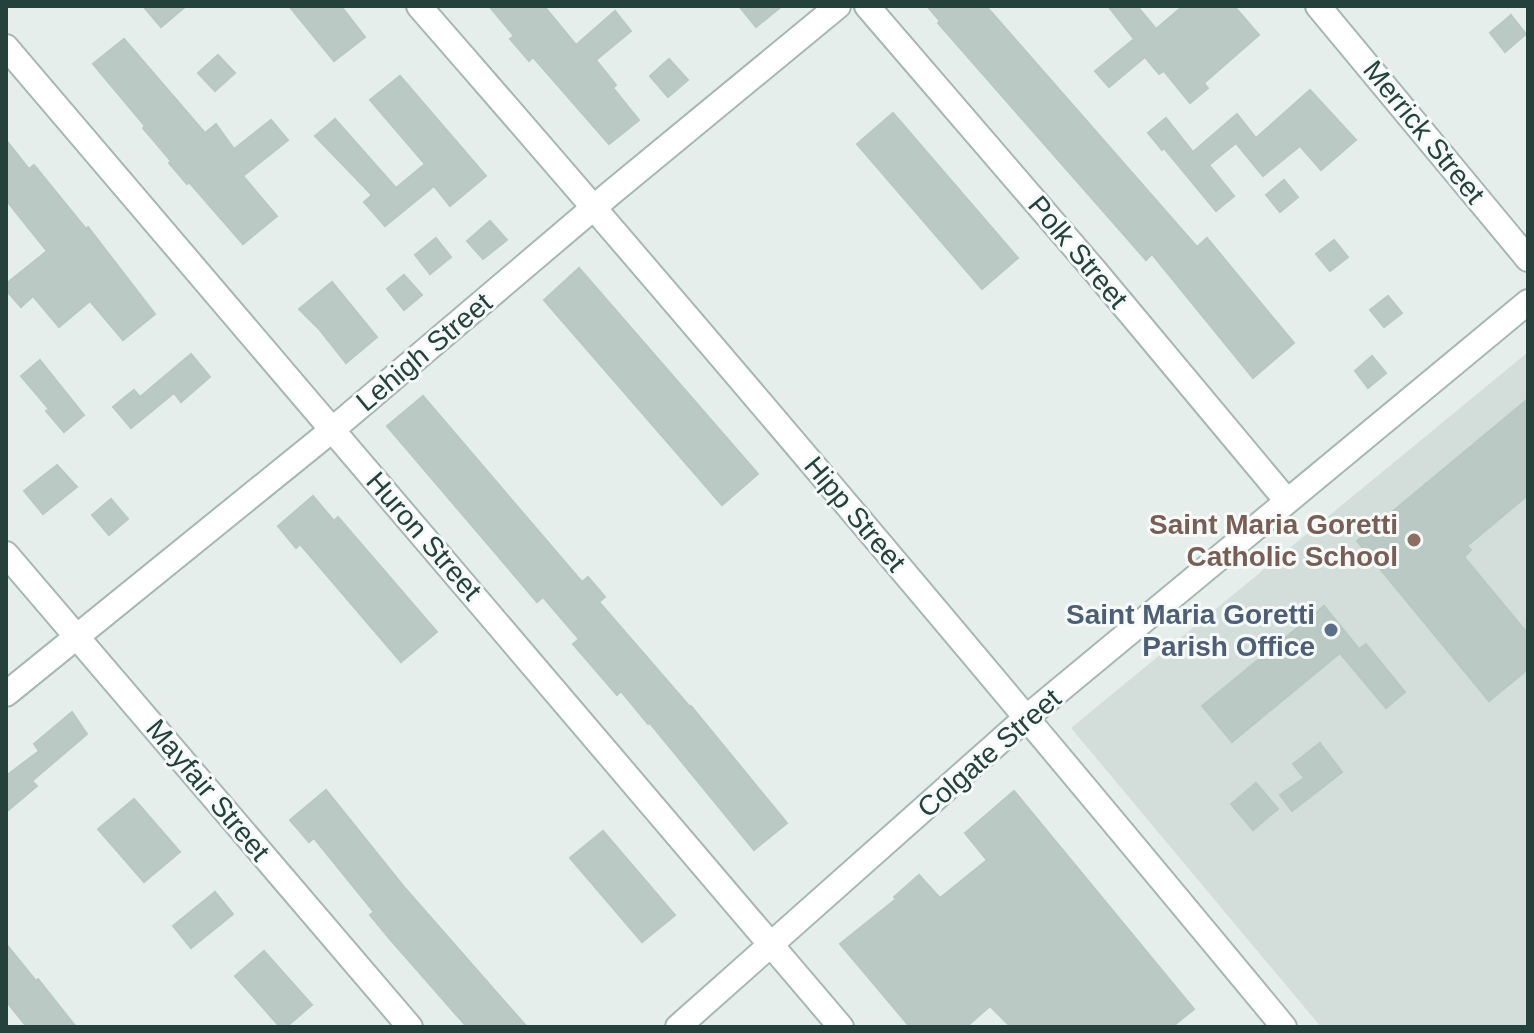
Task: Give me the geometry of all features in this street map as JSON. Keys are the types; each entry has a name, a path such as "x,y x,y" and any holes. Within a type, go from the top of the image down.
{"street":[{"name":"Hipp Street","path":"419,6 1027,717 1284,1027"},
{"name":"Lehigh Street","path":"6,694 332,430 838,6"},
{"name":"Polk Street","path":"867,6 1095,271 1287,501"},
{"name":"Merrick Street","path":"1318,6 1528,259"},
{"name":"Huron Street","path":"6,47 841,1027"},
{"name":"Colgate Street","path":"678,1027 1027,717 1528,302"},
{"name":"Mayfair Street","path":"6,554 410,1027"}],"shaded area":[{"name":"Saint Maria Goretti Catholic School","path":"1528,352 1528,1027 1321,1027 1071,728"}],"building":[{"path":"143,6 186,6 161,27"},
{"path":"289,6 341,6 365,37 334,61"},
{"path":"489,6 544,6 576,45 615,11 631,31 596,60 616,85 613,88 639,120 609,144 533,57 529,61 510,39 514,36"},
{"path":"739,6 782,6 756,27"},
{"path":"927,6 986,6 1197,247 1207,238 1294,343 1253,378 1152,254 1146,260 938,23 940,21"},
{"path":"1108,6 1137,6 1156,29 1183,6 1234,6 1259,35 1204,83 1208,88 1190,103 1164,71 1159,74 1145,57 1109,87 1095,71 1134,39"},
{"path":"1511,15 1526,34 1505,52 1490,33"},
{"path":"124,39 205,133 216,124 234,149 271,120 288,140 243,176 277,216 243,244 169,163 171,161 143,128 145,126 93,64"},
{"path":"218,55 235,73 215,91 198,73"},
{"path":"669,59 688,80 668,97 650,76"},
{"path":"400,76 486,176 450,206 434,186 385,226 364,202 372,195 315,136 335,119 396,188 425,164 370,100"},
{"path":"1310,90 1356,140 1321,170 1300,146 1263,176 1236,143 1209,165 1234,196 1216,211 1148,133 1166,118 1193,152 1237,114 1256,138"},
{"path":"893,113 1018,258 982,289 857,144"},
{"path":"6,140 29,169 34,165 86,229 88,227 155,314 123,340 90,301 59,327 33,296 21,307 6,290 6,284 47,251 6,200"},
{"path":"1284,180 1298,197 1280,212 1266,195"},
{"path":"490,221 507,240 483,259 467,241"},
{"path":"436,238 451,257 430,274 415,255"},
{"path":"1334,240 1348,257 1330,271 1316,254"},
{"path":"579,268 758,474 722,505 544,300"},
{"path":"404,275 422,295 404,310 387,289"},
{"path":"332,282 377,337 346,363 299,309"},
{"path":"1388,296 1402,313 1384,327 1370,310"},
{"path":"191,354 210,377 181,402 174,393 131,428 113,407 134,390 140,397"},
{"path":"1372,356 1386,373 1368,388 1355,371"},
{"path":"40,360 84,415 64,432 21,376"},
{"path":"423,396 582,582 588,577 605,597 599,602 691,706 787,823 754,850 649,722 621,691 617,695 573,644 579,639 543,597 537,602 387,426"},
{"name":"Saint Maria Goretti Catholic School","path":"1528,399 1528,495 1467,546 1471,550 1464,557 1528,634 1528,669 1489,701 1357,541"},
{"path":"57,465 77,487 43,514 24,491"},
{"path":"313,496 334,521 338,517 437,632 401,662 300,544 296,548 278,526"},
{"path":"111,499 128,519 109,535 92,515"},
{"path":"1324,606 1359,649 1366,644 1405,692 1386,708 1340,653 1232,742 1202,706"},
{"path":"72,712 87,734 32,781 37,786 6,812 6,776 39,751 34,744"},
{"path":"1320,743 1342,772 1292,811 1280,795 1304,778 1293,764"},
{"path":"1256,783 1278,809 1253,830 1231,804"},
{"path":"326,790 404,887 527,1027 467,1027 389,938 370,915 374,912 314,838 309,842 290,820"},
{"path":"1014,791 1194,1009 1172,1027 1011,1027 990,1006 966,1027 910,1027 840,944 896,899 894,897 919,875 940,898 987,860 965,833"},
{"path":"134,799 180,852 144,882 98,829"},
{"path":"603,831 675,915 642,942 570,858"},
{"path":"215,892 233,914 191,948 173,926"},
{"path":"6,944 76,1027 27,1027 6,1001"},
{"path":"264,951 312,1005 286,1027 280,1027 235,976"}],"place":[{"name":"Saint Maria Goretti Catholic School","path":"1414,540"},
{"name":"Saint Maria Goretti Parish Office","path":"1331,630"}]}
